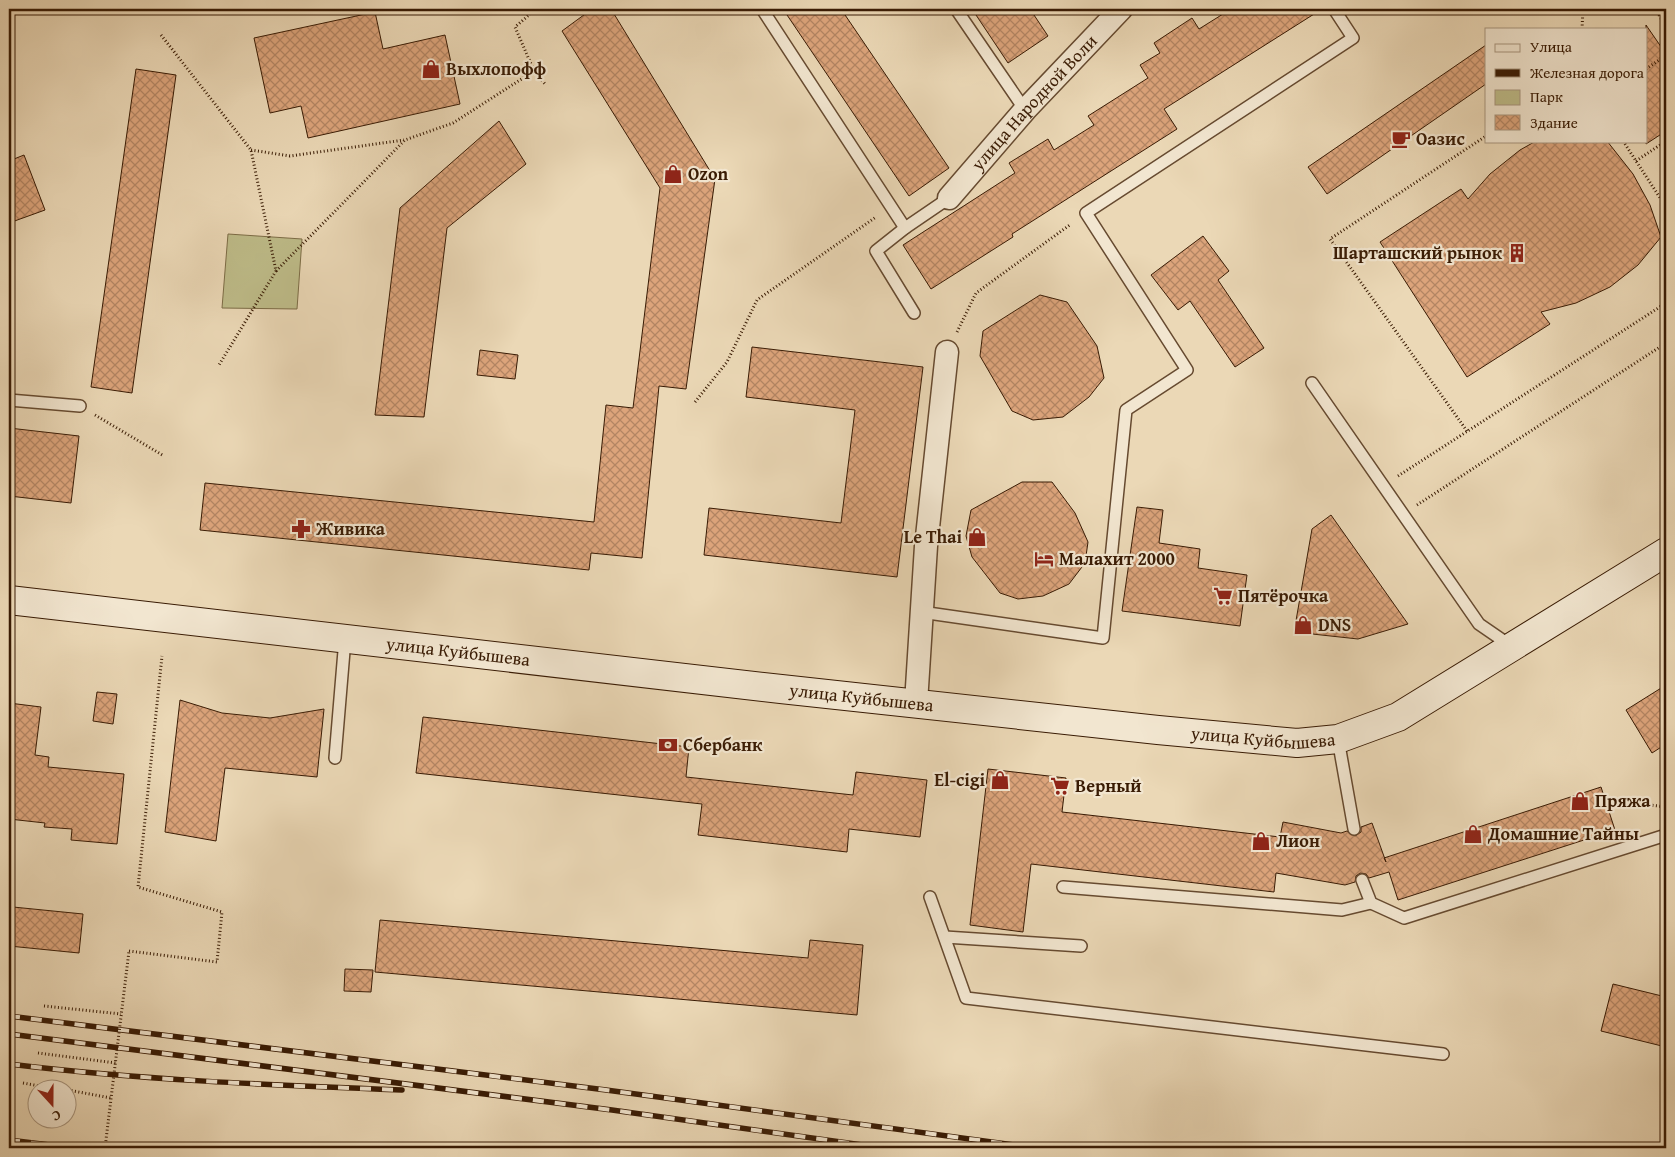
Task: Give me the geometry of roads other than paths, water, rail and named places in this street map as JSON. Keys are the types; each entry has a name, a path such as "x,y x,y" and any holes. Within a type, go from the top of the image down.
{"street":[{"name":"улица Народной Воли","path":"948,198 1025,110 1121,9"},
{"path":"916,703 926,546 947,352"},
{"name":"улица Куйбышева","path":"9,600 916,703 1297,743 1338,739 1398,717 1666,552"}],"lane":[{"path":"762,9 905,228"},
{"path":"956,9 1025,110"},
{"path":"921,612 1103,638 1126,410 1187,370 1086,213 1353,38 1334,9"},
{"path":"914,313 876,251 948,198"},
{"path":"1312,382 1479,624 1513,647"},
{"path":"9,400 80,406"},
{"path":"335,758 345,639"},
{"path":"1338,739 1354,829"},
{"path":"1063,887 1342,910 1371,903 1404,918 1666,835"},
{"path":"1362,880 1371,903"},
{"path":"930,897 966,998 1443,1054"},
{"path":"945,937 1081,946"}],"railway":[{"path":"9,1016 606,1090 1037,1148"},
{"path":"9,1034 612,1110 884,1148"},
{"path":"9,1064 156,1078 402,1090"},
{"path":"9,1140 74,1148"}],"place":[{"name":"Выхлопофф","path":"431,69"},
{"name":"Оазис","path":"1401,139"},
{"name":"Ozon","path":"673,174"},
{"name":"Шарташский рынок","path":"1517,253"},
{"name":"Живика","path":"301,529"},
{"name":"Le Thai","path":"977,537"},
{"name":"Малахит 2000","path":"1044,559"},
{"name":"Пятёрочка","path":"1223,596"},
{"name":"DNS","path":"1303,625"},
{"name":"Сбербанк","path":"668,745"},
{"name":"El-cigi","path":"1000,780"},
{"name":"Верный","path":"1060,786"},
{"name":"Пряжа","path":"1580,801"},
{"name":"Домашние Тайны","path":"1473,834"},
{"name":"Лион","path":"1261,841"}]}
